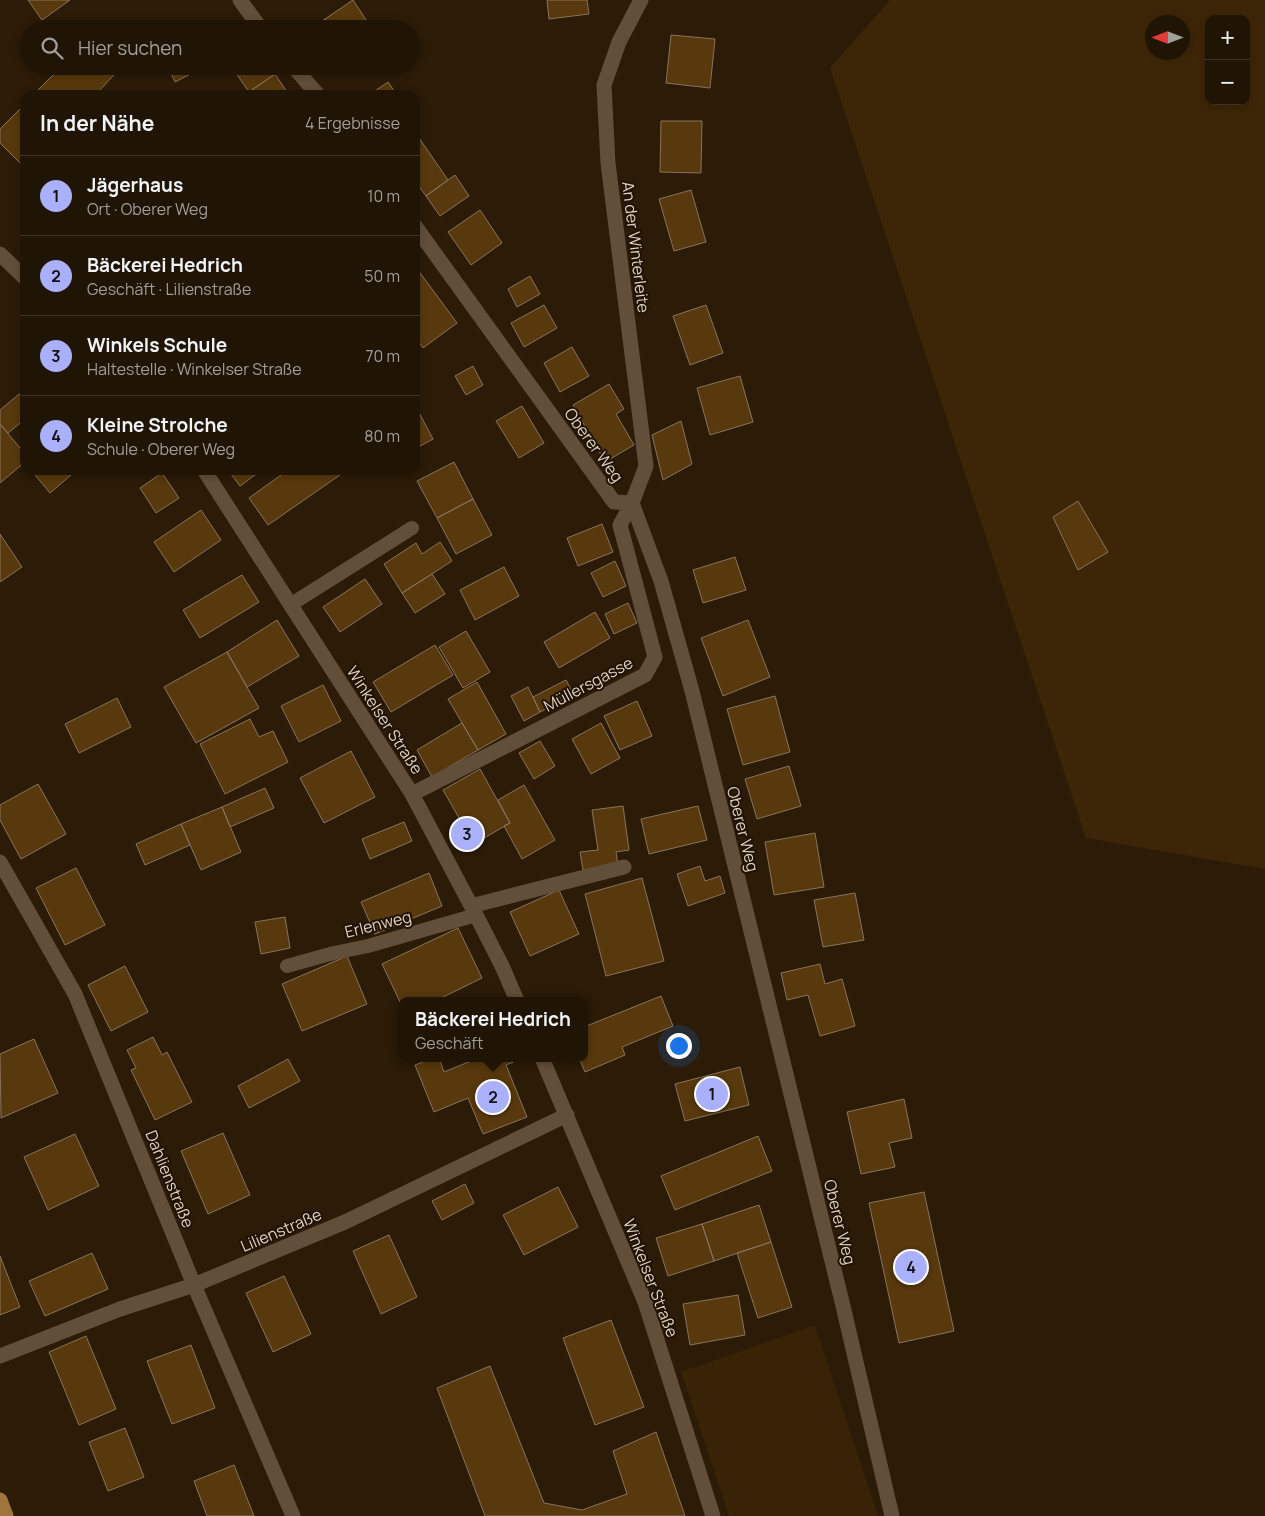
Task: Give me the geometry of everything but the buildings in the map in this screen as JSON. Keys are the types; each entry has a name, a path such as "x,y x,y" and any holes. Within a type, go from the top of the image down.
{"main road":[{"path":"0,1500 6,1516"}],"street":[{"path":"240,0 254,20"},
{"name":"An der Winterleite","path":"632,503 646,466 608,163 604,84 619,42 641,0"},
{"path":"301,75 314,90"},
{"name":"Oberer Weg","path":"420,233 614,502 632,503 662,581 692,691 892,1516"},
{"path":"0,254 20,273"},
{"name":"Winkelser Straße","path":"207,475 412,794 474,910 515,997"},
{"name":"Müllersgasse","path":"412,794 645,675 655,657 620,525 632,503"},
{"name":"Dahlienstraße","path":"0,862 75,994 194,1285 293,1516"},
{"name":"Erlenweg","path":"474,910 624,867"},
{"name":"Winkelser Straße","path":"544,1062 645,1302 713,1516"},
{"name":"Lilienstraße","path":"0,1356 120,1309 194,1285 345,1222 567,1115"}],"lane":[{"path":"290,605 412,528"},
{"name":"Erlenweg","path":"287,966 368,946 474,910"}],"shaded area":[{"path":"890,0 1265,0 1265,869 1086,838 830,68"},
{"path":"815,1325 878,1516 729,1516 681,1372"}],"place":[{"name":"Winkels Schule","path":"467,834"},
{"name":"Jägerhaus","path":"712,1094"},
{"name":"Bäckerei Hedrich","path":"493,1097"},
{"name":"Kleine Strolche","path":"911,1267"}]}
